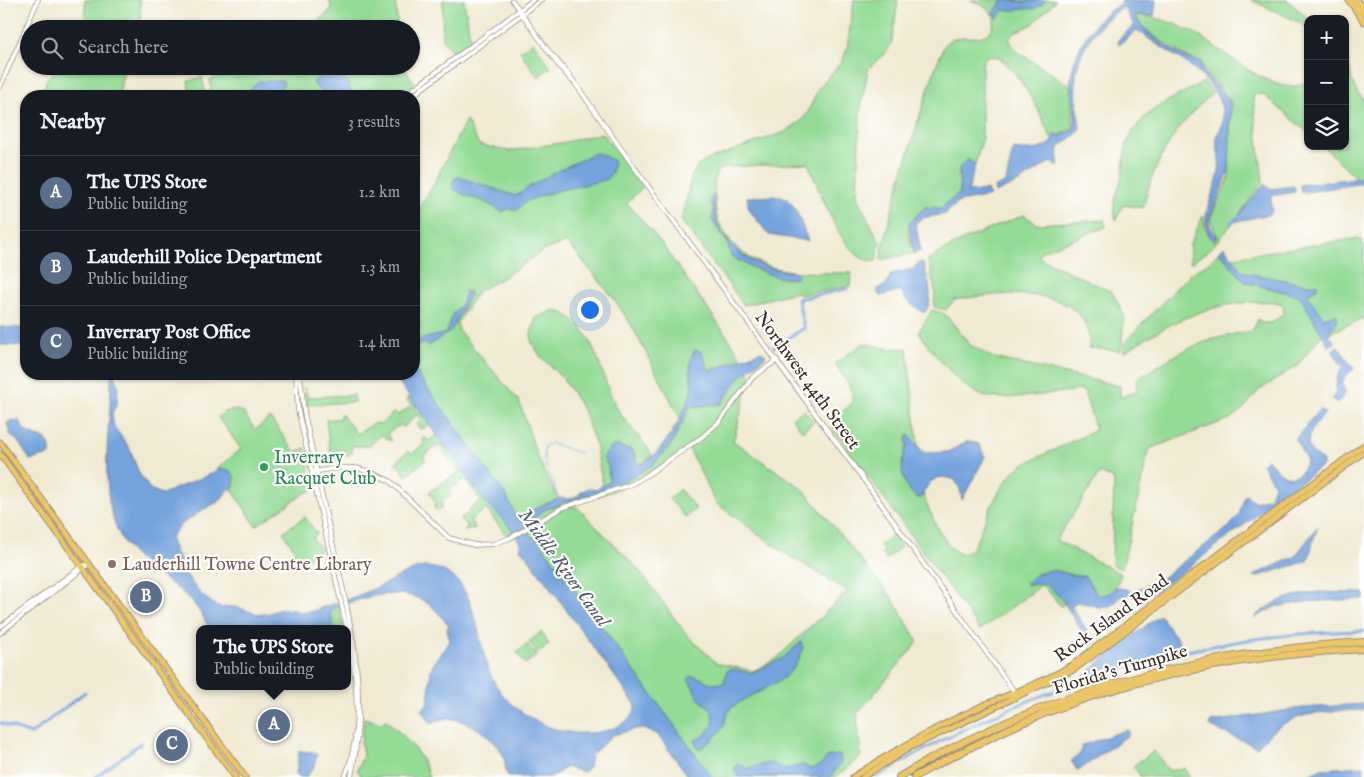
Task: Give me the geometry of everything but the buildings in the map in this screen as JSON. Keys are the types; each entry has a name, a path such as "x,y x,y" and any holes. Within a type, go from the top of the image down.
{"highway":[{"path":"1349,0 1364,21"},
{"path":"1356,0 1364,11"},
{"name":"Florida's Turnpike","path":"899,777 957,746 1014,719 1068,698 1130,678 1244,653 1311,645 1364,642"},
{"name":"Florida's Turnpike","path":"914,777 1017,725 1133,685 1185,672 1248,660 1314,652 1364,649"}],"main road":[{"path":"0,442 245,777"},
{"name":"Rock Island Road","path":"1058,676 1364,445"},
{"name":"Rock Island Road","path":"853,777 912,740 1058,676 1144,620 1364,452"},
{"path":"0,454 235,777"},
{"path":"26,490 38,495"},
{"path":"34,501 44,502"},
{"name":"Rock Island Road","path":"863,777 911,747 1016,694"},
{"path":"216,751 226,752"}],"street":[{"path":"29,20 38,0"},
{"name":"Northwest 44th Street","path":"512,0 777,360 1016,694"},
{"path":"420,90 521,12 533,0"},
{"path":"412,90 521,12 541,0"},
{"path":"0,87 20,41"},
{"path":"314,471 338,468 359,469 390,481 449,538 474,545 493,544 515,536 562,508 632,484 702,437 719,422 753,377 777,360"},
{"path":"296,380 298,410 314,471 349,625"},
{"path":"301,380 314,471"},
{"path":"0,627 89,564"},
{"path":"0,633 55,591 59,585"},
{"path":"345,610 347,625"},
{"path":"351,634 356,654 360,706 358,740 351,777"},
{"path":"345,777 351,758 356,716 351,646"}],"green space":[{"path":"85,0 140,0 140,20 85,20"},
{"path":"329,0 395,0 397,20 318,20 332,10"},
{"path":"443,0 464,0 471,42 455,55 442,39"},
{"path":"854,0 898,0 892,41 888,50 868,69 860,113 857,197 880,243 876,261 864,259 853,251 843,239 826,206 808,163 725,167 718,172 715,179 717,216 730,240 744,253 759,262 776,268 794,271 852,273 850,286 800,295 796,292 744,305 681,220 692,175 698,166 707,160 785,132 801,121 808,112 818,89 842,61 847,49"},
{"path":"971,0 1056,0 1033,24 1014,33 1009,39 1016,51 1071,86 1073,129 1060,135 1055,134 1051,138 1035,105 1016,75 999,57 988,56 984,59 982,66 982,140 975,165 974,163 959,174 960,193 941,208 925,207 914,218 909,227 909,232 914,253 881,260 898,188 921,112 946,43 951,39 984,35 993,26 994,21 991,12 984,6"},
{"path":"1251,0 1287,0 1304,15 1304,25"},
{"path":"1136,15 1159,19 1187,30 1267,80 1282,85 1296,86 1304,82 1304,130 1263,94 1255,94 1253,97 1263,182 1212,247 1190,263 1190,244 1203,216 1205,228 1213,242 1218,237 1210,219 1229,178 1231,102 1203,69 1201,62 1195,61 1170,47 1144,28"},
{"path":"533,42 551,67 538,77 520,51"},
{"path":"1349,67 1353,84 1359,95 1364,99 1364,179 1359,180 1327,150 1349,150"},
{"path":"51,75 122,75 120,90 43,90"},
{"path":"219,75 409,75 415,84 408,90 210,90 210,80"},
{"path":"202,77 205,90 189,90 188,81"},
{"path":"1204,82 1213,93 1188,118 1168,144 1153,174 1143,208 1123,205 1116,220 1114,203 1122,175 1127,144 1133,132 1140,122 1159,106"},
{"path":"466,120 479,145 510,151 566,142 602,133 643,187 627,203 659,240 736,349 751,375 733,441 803,489 892,598 918,642 857,714 861,756 836,777 712,777 541,544 523,528 506,495 420,378 420,206 431,189","holes":["567,242 612,296 632,326 681,420 670,439 645,466 615,483 560,502 538,458 519,401 459,331 457,323 478,291 501,279 544,250","688,447 716,503 783,552 848,591 776,659 753,671 716,663 686,634 639,570 577,507 567,507 632,484"]},
{"path":"1024,215 1037,224 1104,220 1106,227 1042,251 1039,255 1042,259 1112,292 1124,315 1121,351 1089,348 1086,326 1076,311 1060,302 1039,296 1016,294 972,297 954,300 946,310 934,307 935,292 928,259 963,240"},
{"path":"1359,238 1364,246 1364,318 1320,337 1298,365 1258,391 1245,407 1230,419 1149,449 1122,569 1112,565 1114,479 1100,473 1056,540 1121,574 1111,599 1071,600 1061,606 1042,585 980,630 833,428 834,419 852,403 852,391 835,363 864,343 889,349 907,348 924,497 934,521 945,540 957,552 964,554 973,548 993,503 1013,473 1022,465 1094,431 1095,427 1084,392 1081,390 994,398 984,396 966,386 939,359 919,332 932,310 945,314 970,345 993,358 1120,386 1120,397 1137,392 1136,380 1178,354 1204,342 1252,331 1258,319 1263,323 1272,323 1284,313 1283,305 1274,302 1238,303 1220,306 1187,317 1155,333 1124,352 1124,343 1189,275 1211,261 1222,249 1233,257"},
{"path":"554,310 568,316 588,338 618,410 645,444 652,456 641,464 636,461 636,454 630,449 623,449 617,444 610,448 609,482 603,486 595,443 583,410 564,380 541,357 532,343 531,333 536,318"},
{"path":"304,387 308,397 354,395 354,402 306,405"},
{"path":"406,398 410,398 416,406 414,409 416,412 420,412 430,425 420,429 417,425 421,420 417,415 404,427 400,425 387,433 392,441 386,439 382,434 369,446 351,446 352,453 346,456 345,450 330,452 326,420 340,418 340,414 357,434 375,423 381,424 394,412 398,415 411,406"},
{"name":"Inverrary Racquet Club","path":"237,410 243,412 255,430 270,418 295,452 305,448 313,490 307,492 256,526 231,488 234,486 217,469 241,449 218,417 224,412"},
{"path":"804,410 814,422 802,431 792,418"},
{"path":"437,435 489,507 503,518 514,533 507,536 486,509 470,520 475,528 464,530 468,527 459,519 470,512 469,509 481,501 465,479 448,490 451,496 442,502 442,507 437,511 433,507 437,505 429,492 459,472 439,445 423,456 426,460 406,476 399,465 395,463 408,451 411,454 425,444 422,439 425,437 429,441"},
{"path":"679,489 696,508 686,518 669,499"},
{"path":"305,517 317,534 312,538 321,549 299,566 291,555 295,550 283,532"},
{"path":"893,535 901,547 886,559 880,545"},
{"path":"339,607 343,625 333,625 329,610"},
{"path":"541,632 549,644 538,653 529,642"},
{"path":"527,644 537,655 525,664 517,653"},
{"path":"364,718 381,723 386,720 393,726 417,752 429,777 360,777 361,775 357,770 363,756 361,743"},
{"path":"1154,751 1169,771 1184,768 1190,777 1141,777 1133,766"}],"water":[{"path":"1003,0 1026,2 1044,0 1045,2 1035,9 1003,10 997,19 994,12"},
{"path":"1122,0 1156,0 1154,16 1134,15 1138,22 1153,37 1174,51 1193,60 1200,61 1203,72 1230,102 1229,171 1209,219 1210,226 1217,237 1213,240 1208,231 1206,214 1219,171 1216,136 1223,118 1222,108 1213,89 1199,73 1137,30 1119,45 1118,40 1134,25 1124,7 1099,27 1082,54 1076,75 1080,131 1059,147 1058,167 1051,162 1048,163 1021,181 995,193 994,188 1006,182 1013,149 1029,150 1043,148 1052,143 1055,135 1060,136 1074,130 1075,120 1071,91 1073,65 1084,40 1092,28 1101,18 1122,3"},
{"path":"325,75 343,75 350,90 319,90 313,83"},
{"path":"258,81 283,81 284,83 280,90 250,90"},
{"path":"595,153 614,161 612,173 606,180 556,191 527,201 517,210 509,209 502,212 483,201 467,196 452,188 454,179 459,177 516,196 544,178"},
{"path":"968,159 975,165 968,192 987,190 990,196 959,202 945,214 922,218 915,223 921,251 914,253 909,223 925,207 941,208 960,193 959,168"},
{"path":"1364,177 1364,183 1301,193 1300,185"},
{"path":"1264,184 1270,189 1294,186 1295,192 1271,196 1272,212 1270,214 1234,222"},
{"path":"713,195 717,222 730,244 749,259 760,264 784,271 796,272 798,275 796,278 781,278 772,275 753,268 731,256 727,242 712,220 713,209 710,201"},
{"path":"780,196 786,198 794,208 808,241 769,235 749,210 747,197"},
{"path":"1224,246 1242,271 1305,284 1317,284 1317,288 1307,295 1324,318 1335,314 1338,316 1336,324 1328,333 1335,343 1329,346 1300,296 1245,282 1219,252"},
{"path":"923,262 930,295 928,308 924,313 906,300 902,292 897,291 881,296 878,294 878,289 887,284 891,274 913,269 918,263"},
{"path":"465,291 471,293 451,331 428,346 426,343 420,345 420,340 446,333 453,314 460,307"},
{"path":"0,327 20,328 20,346 0,345"},
{"path":"1338,346 1354,369 1343,382 1346,393 1337,403 1332,399 1336,391 1338,375 1343,368 1332,350"},
{"path":"695,350 702,352 708,369 711,370 762,351 766,356 739,378 721,404 690,407 671,445 653,465 620,484 544,510 523,528 541,544 712,777 689,777 657,734 640,728 613,735 591,755 589,767 584,772 566,767 552,777 508,777 503,754 496,744 479,730 459,720 440,720 432,724 421,710 428,704 431,668 450,641 447,629 449,625 430,605 419,598 406,595 380,595 354,601 330,610 333,625 208,625 187,596 134,555 121,537 112,516 108,493 107,443 111,380 117,380 117,404 112,413 114,427 129,447 139,473 150,489 162,494 211,474 217,469 231,471 235,478 234,486 227,491 220,501 202,510 181,525 170,538 183,569 195,587 211,602 221,608 236,607 260,614 282,609 308,612 368,591 420,568 439,569 457,581 465,592 471,605 492,678 502,694 514,706 529,717 560,730 594,733 611,729 624,723 631,717 634,713 635,704 524,552 519,548 521,545 511,529 489,507 397,380 420,380 420,378 506,495 516,517 519,518 540,506 561,498 569,499 578,496 589,488 595,490 609,482 608,466 603,457 614,445 633,451 636,461 641,464 656,453 672,433 688,400 691,391 690,370 692,355"},
{"path":"1320,409 1325,413 1311,432 1308,444 1310,450 1323,461 1323,465 1161,588 1147,594 1134,596 1135,590 1157,582 1229,527 1239,515 1245,495 1256,502 1270,497 1274,485 1262,464 1267,459 1285,475 1294,476 1300,474 1307,461 1295,439"},
{"path":"12,420 19,421 26,431 46,440 49,444 50,455 30,460 17,440 11,436 7,423"},
{"path":"909,435 924,453 948,452 969,441 979,444 985,457 962,500 960,489 955,480 943,477 930,483 921,498 912,494 904,482 902,467 907,446 906,438"},
{"path":"1317,527 1308,561 1255,577 1254,575 1295,557"},
{"path":"1049,570 1085,576 1098,596 1110,593 1115,587 1130,590 1128,596 1121,596 1110,606 1100,607 1077,602 1071,606 1096,643 1091,646 1063,601 1047,584 1028,585 1026,583 1035,575"},
{"path":"1318,592 1364,593 1364,599 1304,602 1275,607 1254,618 1268,607 1284,599"},
{"path":"1160,615 1187,652 1078,681 1110,653"},
{"path":"801,642 803,647 798,660 791,670 774,684 733,707 718,734 698,749 695,740 703,737 714,723 711,709 699,699 688,679 691,676 701,678 711,684 724,683 727,671 731,669 751,673 783,658"},
{"path":"1364,704 1363,710 1318,713 1286,722 1274,730 1257,747 1211,727 1209,724 1211,722 1302,708"},
{"path":"1126,730 1129,731 1128,735 1078,771 1071,761 1080,754 1083,745"},
{"path":"299,751 314,752 317,755 314,767 306,777 299,777 296,774"},
{"path":"840,755 841,762 831,777 739,777 734,768 737,763 746,768 772,763 784,769 803,765 811,769 822,764 828,756"},
{"path":"1364,766 1364,777 1304,777 1321,769"}],"waterway":[{"path":"1231,223 1238,217"},
{"path":"774,347 804,328 798,299 847,289"},
{"path":"560,500 545,464 545,446 550,443 580,453"},
{"path":"801,642 814,624 843,605"},
{"path":"1126,667 1184,652 1244,641 1304,634 1364,631"},
{"path":"877,777 934,744 994,716 1055,691 1117,670"},
{"path":"0,723 31,734 85,692"},
{"path":"96,777 141,743"}],"place":[{"name":"Inverrary Racquet Club","path":"264,467"},
{"name":"Lauderhill Towne Centre Library","path":"112,564"},
{"name":"Lauderhill Police Department","path":"146,597"},
{"name":"The UPS Store","path":"274,725"},
{"name":"Inverrary Post Office","path":"172,745"}],"water label":[{"name":"Middle River Canal","path":"565,567"}]}
